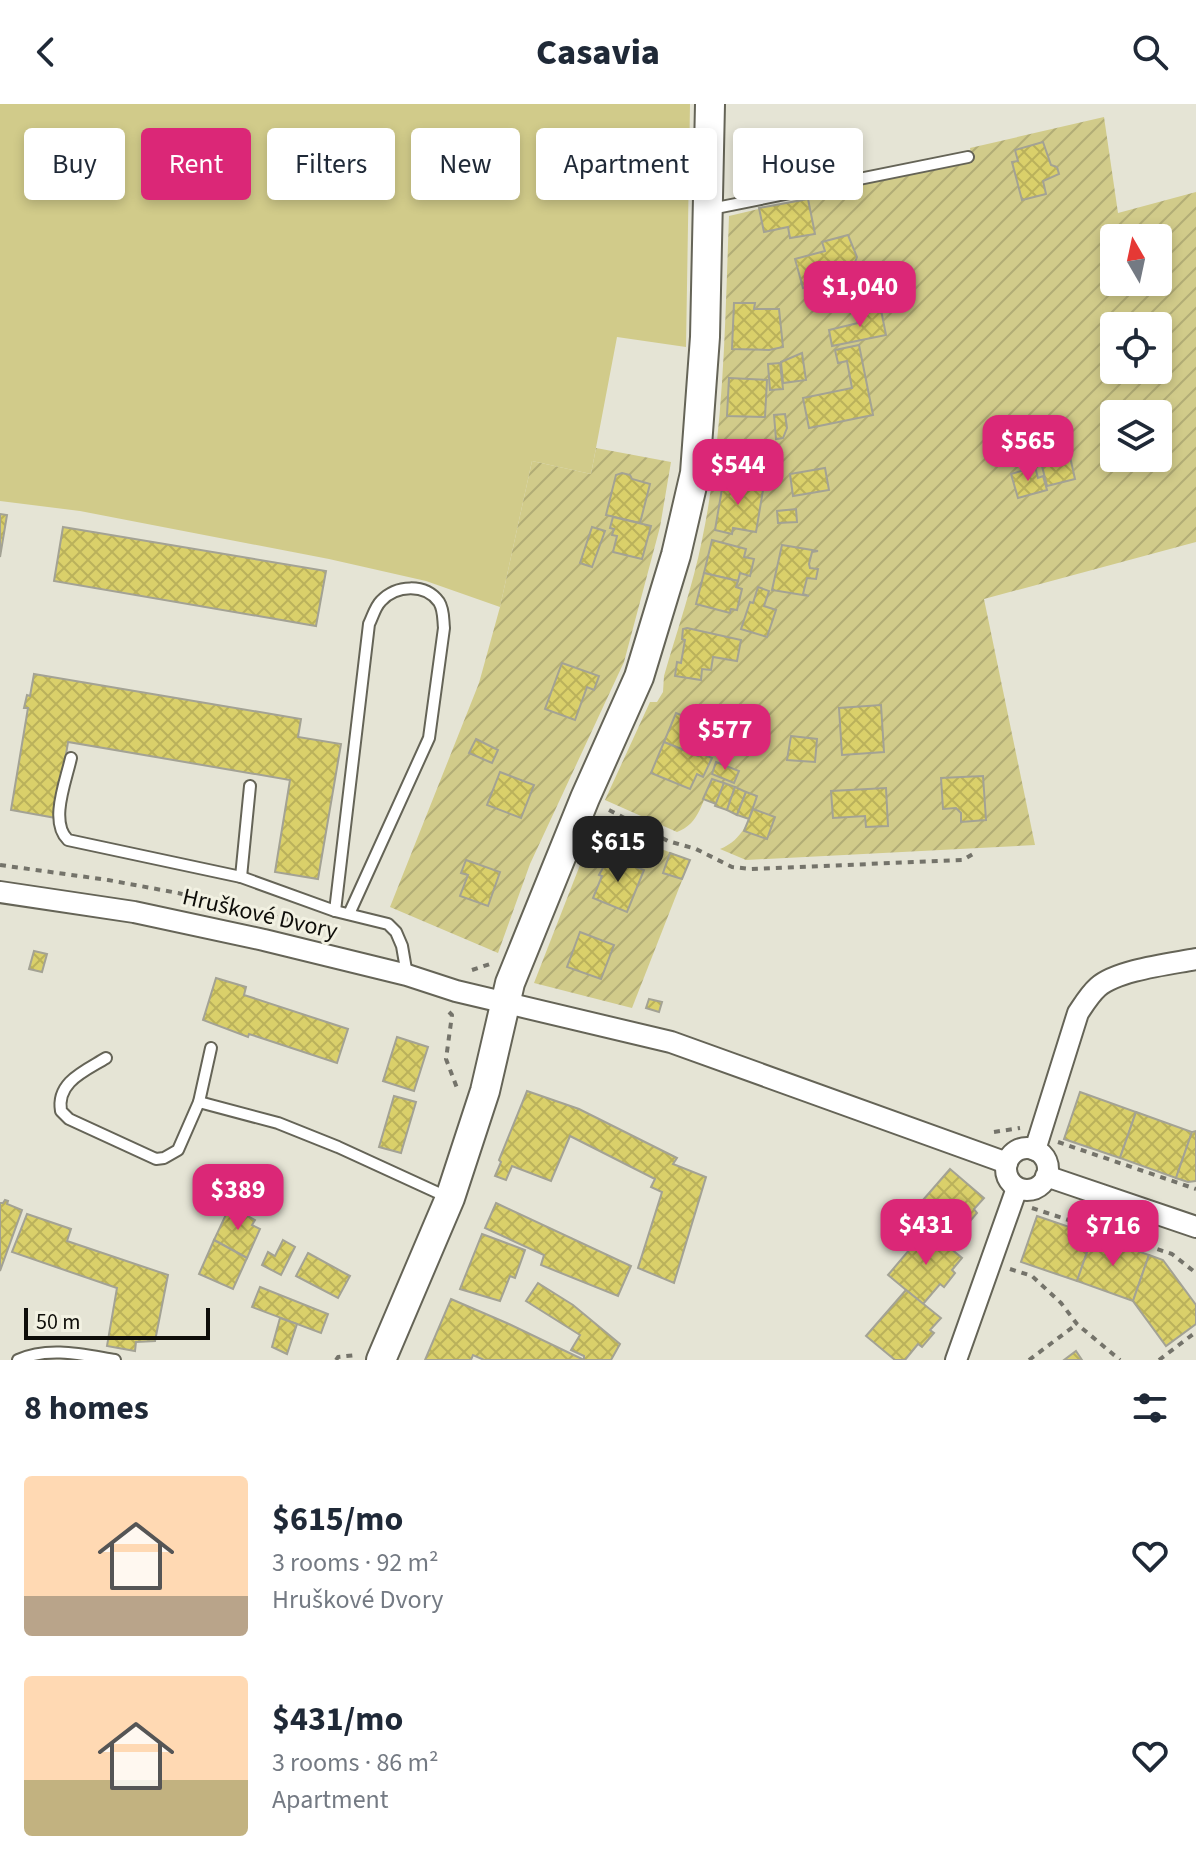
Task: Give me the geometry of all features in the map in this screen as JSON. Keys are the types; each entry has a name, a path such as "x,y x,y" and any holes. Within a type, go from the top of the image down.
{"street":[{"path":"381,1360 450,1198 485,1091 510,983 585,798 639,677 676,555 695,473 705,337 710,104"},
{"name":"Hruškové Dvory","path":"0,892 134,912 407,975 456,991 671,1042 1007,1163"},
{"path":"1038,1143 1022,1149 1007,1163 1007,1175 1017,1188 1038,1187 1046,1176 1047,1164 1038,1143 1078,1013 1090,996 1100,985 1125,975 1196,959"},
{"path":"1046,1176 1196,1227"},
{"path":"956,1360 1017,1188"}],"lane":[{"path":"709,209 968,157"},
{"path":"335,911 369,624 382,600 404,588 415,589 428,593 438,601 443,611 444,628 429,738 349,914"},
{"path":"71,758 59,816 62,834 68,840 241,877 335,911 388,924 396,932 402,946 407,975"},
{"path":"241,877 250,786"},
{"path":"106,1058 66,1084 59,1101 61,1111 69,1119 156,1159 178,1150 199,1102 211,1048"},
{"path":"199,1102 278,1123 450,1198"},
{"path":"18,1360 30,1355 64,1353 115,1360"}],"path":[{"path":"585,798 668,841 696,849 732,867 751,869 963,860 973,854"},
{"path":"456,991 462,972 493,963"},
{"path":"448,1011 452,1015 446,1059 459,1093"},
{"path":"998,1133 1024,1128 1038,1143 1196,1189"},
{"path":"1027,1207 1172,1254 1196,1273"},
{"path":"1005,1267 1032,1276 1061,1303 1077,1324 1120,1360"},
{"path":"1029,1360 1077,1324"},
{"path":"1159,1360 1196,1332"}],"shaded area":[{"path":"0,104 690,104 690,128 536,128 536,200 688,200 686,347 617,337 591,474 532,461 500,607 426,581 329,559 80,511 0,501"},
{"path":"1104,117 1118,213 1196,192 1196,542 984,599 1035,845 746,860 720,849 740,834 757,796 712,779 696,817 677,832 605,800 650,702 657,702 663,692 664,676 702,540 719,419 729,216 797,200 863,200 863,185 972,159 970,148"},
{"path":"596,448 671,462 660,527 624,662 530,864 498,953 390,907 479,683 500,607 532,461 591,474"},
{"path":"596,824 690,860 632,1008 534,983"}],"building":[{"path":"1043,142 1051,165 1057,167 1059,174 1043,181 1046,194 1022,200 1012,162 1018,161 1015,150"},
{"path":"808,200 815,234 790,238 788,227 764,232 759,208"},
{"path":"848,235 857,257 858,273 803,288 795,259 825,251 822,242"},
{"path":"734,303 755,303 754,309 779,309 783,347 769,350 732,349"},
{"path":"881,310 886,335 832,346 829,330 858,323 856,315"},
{"path":"859,345 873,415 809,428 803,398 852,388 847,361 838,363 835,350"},
{"path":"802,353 806,380 783,383 781,362"},
{"path":"780,363 783,389 770,390 768,364"},
{"path":"729,378 767,380 765,417 727,416"},
{"path":"785,414 787,428 783,438 776,439 774,415"},
{"path":"1066,439 1075,479 1047,486 1037,446"},
{"path":"1035,467 1038,478 1043,476 1047,490 1018,498 1011,474"},
{"path":"825,468 829,490 793,496 790,474"},
{"path":"622,473 650,484 640,523 606,515 616,475"},
{"path":"724,477 747,482 746,488 763,490 756,532 733,528 732,534 715,530"},
{"path":"796,509 797,522 778,523 777,511"},
{"path":"0,514 7,515 0,557"},
{"path":"613,517 651,526 642,559 613,552 617,536 612,535 614,529 610,528"},
{"path":"63,527 326,571 316,626 54,581"},
{"path":"592,527 605,531 592,567 580,563"},
{"path":"712,540 746,549 744,557 754,559 750,576 740,573 738,581 704,573"},
{"path":"782,545 818,551 812,552 809,564 810,568 818,569 816,579 807,578 803,594 809,596 772,590"},
{"path":"704,573 738,581 736,587 742,589 737,610 731,609 730,613 696,604"},
{"path":"758,587 769,591 764,606 776,610 767,637 741,629"},
{"path":"683,629 741,640 737,661 713,657 711,670 702,669 701,680 675,676 685,640 682,639"},
{"path":"562,663 599,676 594,690 587,687 575,720 545,709"},
{"path":"34,674 301,719 298,737 341,744 318,879 275,872 290,780 68,742 56,818 11,810 28,708 24,708"},
{"path":"881,705 884,752 842,755 839,708"},
{"path":"676,713 705,725 703,731 710,734 707,741 710,743 705,755 699,752 698,756 664,742"},
{"path":"791,736 817,739 815,762 787,760"},
{"path":"476,739 498,750 492,763 469,753"},
{"path":"664,742 698,756 699,752 709,754 707,756 712,758 703,777 697,774 690,789 651,773"},
{"path":"716,762 739,771 734,783 712,774"},
{"path":"500,772 534,785 521,818 487,805"},
{"path":"983,776 986,820 961,822 961,813 956,808 943,809 941,778"},
{"path":"712,779 724,783 716,804 703,799"},
{"path":"724,783 735,787 727,810 715,806"},
{"path":"735,787 746,792 737,815 727,810"},
{"path":"886,788 888,826 866,827 865,816 833,818 831,791"},
{"path":"746,792 757,796 749,819 737,815"},
{"path":"753,809 775,817 767,839 744,831"},
{"path":"670,853 690,860 682,879 663,873"},
{"path":"609,857 644,870 627,912 593,898 602,876 599,875"},
{"path":"466,860 500,872 488,906 460,896 468,875 461,873"},
{"path":"580,932 614,945 601,979 567,967"},
{"path":"34,951 47,954 42,972 29,969"},
{"path":"216,978 246,987 244,995 348,1029 337,1063 249,1034 248,1037 203,1020"},
{"path":"649,999 662,1002 659,1012 646,1008"},
{"path":"397,1037 428,1047 414,1091 383,1081"},
{"path":"527,1091 579,1109 677,1158 673,1164 706,1177 674,1283 638,1268 662,1192 651,1187 655,1179 570,1136 551,1181 512,1166 506,1180 495,1176"},
{"path":"1080,1092 1136,1112 1120,1158 1064,1139"},
{"path":"394,1096 416,1102 401,1153 379,1147"},
{"path":"1136,1112 1192,1132 1176,1178 1120,1158"},
{"path":"1196,1131 1196,1181 1188,1182 1176,1178 1192,1132"},
{"path":"950,1169 984,1198 974,1209 977,1213 965,1227 962,1224 945,1244 910,1215"},
{"path":"5,1200 7,1204 22,1210 0,1271 0,1203"},
{"path":"496,1203 631,1266 618,1296 541,1265 544,1255 485,1228"},
{"path":"230,1206 255,1220 252,1225 260,1229 247,1258 214,1240"},
{"path":"27,1214 71,1229 67,1241 168,1275 155,1341 136,1342 135,1351 107,1346 117,1288 12,1252"},
{"path":"1037,1216 1093,1235 1077,1281 1021,1262"},
{"path":"927,1229 962,1258 944,1287 940,1284 923,1304 888,1275"},
{"path":"482,1234 525,1250 515,1278 510,1276 500,1301 460,1289"},
{"path":"1093,1235 1149,1255 1133,1301 1077,1281"},
{"path":"214,1240 247,1258 233,1289 199,1274"},
{"path":"283,1240 295,1247 281,1275 262,1265 268,1252 275,1256"},
{"path":"308,1253 350,1276 338,1298 296,1276"},
{"path":"1149,1255 1163,1260 1196,1305 1196,1324 1166,1346 1133,1301"},
{"path":"538,1283 573,1305 620,1344 611,1360 584,1360 584,1356 571,1350 580,1335 526,1301"},
{"path":"260,1287 328,1314 321,1333 252,1307"},
{"path":"906,1290 941,1318 930,1330 934,1333 922,1347 918,1344 905,1360 895,1360 866,1336"},
{"path":"451,1299 584,1360 484,1360 473,1355 471,1360 425,1360"},
{"path":"280,1318 297,1324 287,1354 272,1347"},
{"path":"1076,1351 1082,1360 1064,1360"}]}
